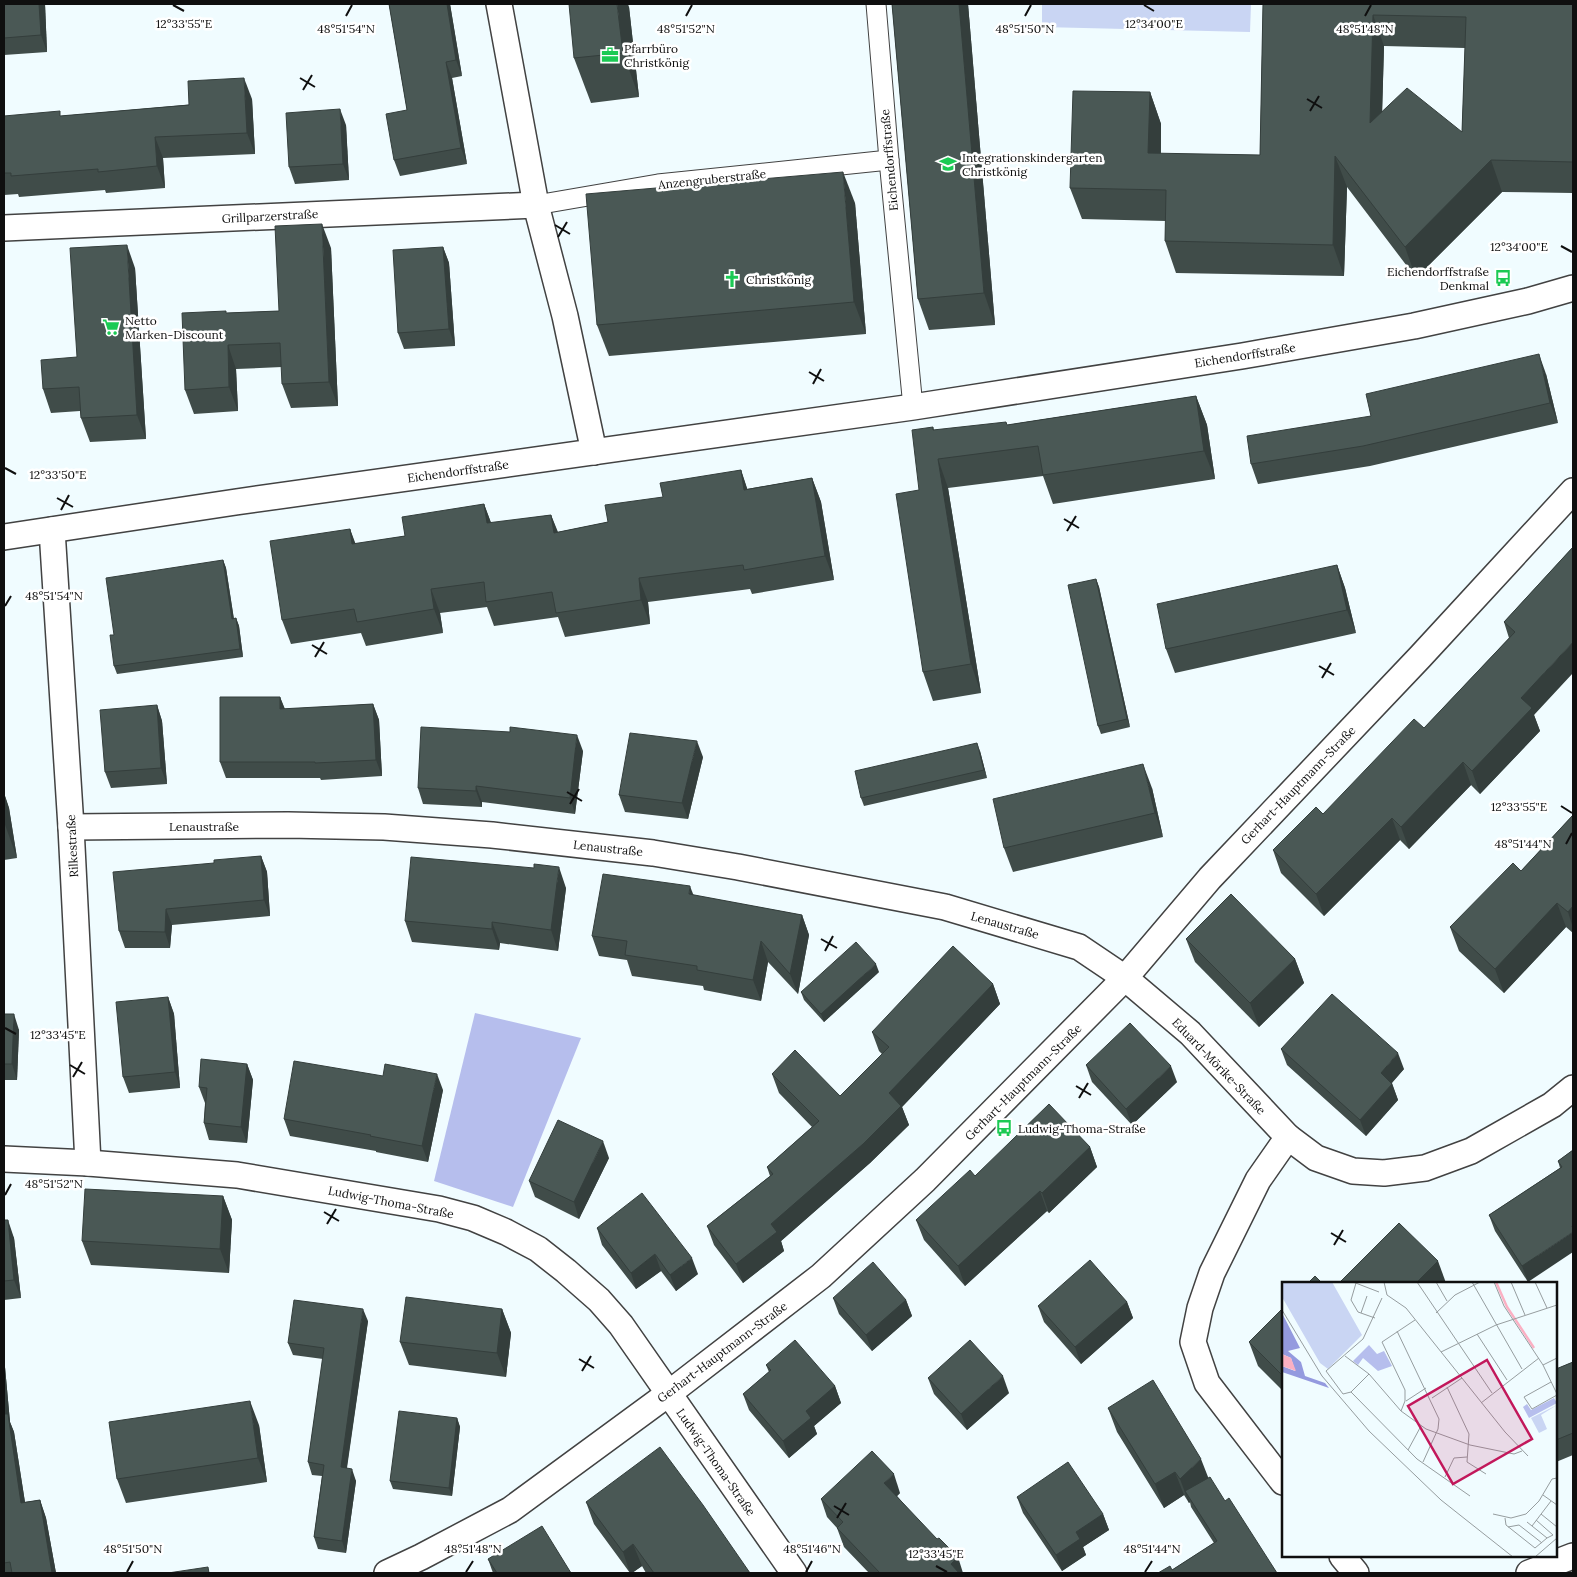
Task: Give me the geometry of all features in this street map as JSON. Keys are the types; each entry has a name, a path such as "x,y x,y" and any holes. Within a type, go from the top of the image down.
{"street":[{"path":"499,4 536,205 565,316 594,452"},
{"name":"Eichendorffstraße","path":"876,4 913,407"},
{"name":"Anzengruberstraße","path":"536,205 658,184 889,160"},
{"name":"Grillparzerstraße","path":"4,228 536,205"},
{"name":"Eichendorffstraße","path":"4,537 236,502 913,407 1242,356 1414,326 1528,301 1573,288"},
{"name":"Gerhart-Hauptmann-Straße","path":"387,1573 426,1565 510,1510 668,1394 821,1276 925,1180 1126,978 1210,878 1420,657 1573,491"},
{"name":"Rilkestraße","path":"52,530 71,827 88,1163"},
{"name":"Lenaustraße","path":"71,827 288,825 384,827 492,835 653,853 738,866 945,907 1079,947 1126,978"},
{"name":"Eduard-Mörike-Straße","path":"1126,978 1190,1033 1288,1138 1316,1158 1353,1171 1384,1173 1425,1168 1470,1151 1552,1105 1573,1088"},
{"path":"1282,1481 1207,1383 1193,1342 1200,1308 1212,1273 1258,1180 1288,1138"},
{"name":"Ludwig-Thoma-Straße","path":"4,1159 88,1163 237,1175 439,1209 473,1218 506,1232 538,1249 566,1271 599,1300 621,1325 794,1573"},
{"path":"1529,1573 1573,1556"},
{"path":"1343,1557 1356,1573"}],"shaded area":[{"path":"1042,4 1251,4 1250,32 1042,27"},
{"path":"475,1013 581,1038 513,1207 434,1181"}],"building":[{"path":"4,4 39,4 41,35 4,38"},
{"path":"389,4 447,4 456,60 446,62 461,148 394,160 386,114 407,110"},
{"path":"569,4 617,4 623,53 574,58"},
{"name":"Integrationskindergarten Christkönig","path":"892,4 959,4 984,293 918,299"},
{"path":"1263,4 1573,4 1573,162 1491,160 1405,247 1335,156 1333,245 1165,241 1166,190 1070,188 1073,91 1150,92 1148,153 1260,155","holes":["1373,15 1466,17 1462,132 1407,88 1370,123"]},
{"path":"244,78 247,133 155,137 157,166 98,172 98,169 11,176 11,173 4,173 4,116 60,111 60,116 189,105 188,81"},
{"path":"340,109 343,164 289,167 286,113"},
{"name":"Christkönig","path":"843,172 854,302 597,325 586,194"},
{"path":"322,224 329,382 282,384 280,343 228,345 229,387 185,390 182,313 279,311 275,226"},
{"name":"Netto Marken-Discount","path":"127,245 137,415 81,418 79,387 43,389 41,360 77,357 70,248"},
{"path":"443,247 449,329 398,333 393,250"},
{"path":"1539,354 1550,403 1363,446 1251,464 1247,436 1371,416 1366,394"},
{"path":"1196,396 1204,451 1043,475 1038,446 938,459 971,664 923,672 896,494 919,490 912,430 933,427 933,430 1006,422 1007,425"},
{"path":"741,470 744,490 812,478 825,556 744,570 743,565 639,578 641,600 556,613 552,592 486,602 484,582 431,589 434,609 357,622 354,609 282,620 270,541 350,529 352,544 405,536 402,517 484,504 487,523 551,515 554,533 608,522 605,505 663,497 660,483"},
{"path":"1573,547 1573,642 1521,698 1532,708 1472,771 1463,762 1401,827 1392,818 1316,894 1273,850 1316,807 1323,814 1414,719 1424,728 1515,632 1504,622"},
{"path":"223,560 232,619 236,618 240,649 114,666 110,635 114,635 106,578"},
{"path":"1337,565 1347,610 1166,649 1157,604"},
{"path":"1096,579 1127,719 1098,726 1068,585"},
{"path":"220,697 280,697 280,709 373,704 376,760 315,763 220,762"},
{"path":"157,705 161,768 105,772 100,710"},
{"path":"421,727 510,732 510,727 577,735 570,798 476,786 476,791 418,788"},
{"path":"630,733 697,741 682,803 619,795"},
{"path":"977,743 984,770 861,798 855,771"},
{"path":"1143,764 1155,813 1004,848 993,799"},
{"path":"1573,815 1573,906 1568,912 1557,903 1495,969 1450,927 1513,863 1521,871"},
{"path":"261,856 264,900 166,909 165,932 119,931 113,872 214,863 214,860"},
{"path":"411,857 534,868 534,864 559,867 551,930 492,922 492,929 405,921"},
{"path":"603,874 690,886 689,894 802,915 790,974 761,941 753,980 697,970 697,966 625,955 627,941 592,936"},
{"path":"1231,894 1295,959 1250,1003 1186,939"},
{"path":"856,942 876,964 821,1014 801,992"},
{"path":"953,946 993,984 889,1093 901,1106 863,1144 771,1224 777,1232 736,1264 707,1226 773,1174 767,1167 819,1121 772,1074 795,1050 840,1096 889,1047 872,1032"},
{"path":"1332,994 1398,1053 1381,1073 1392,1084 1360,1120 1281,1049"},
{"path":"168,997 175,1072 123,1077 116,1002"},
{"path":"4,1014 14,1014 12,1064 4,1064"},
{"path":"1130,1023 1171,1066 1126,1109 1086,1065"},
{"path":"201,1059 247,1064 241,1127 204,1123 207,1088 199,1087"},
{"path":"294,1061 383,1076 385,1064 437,1074 422,1146 284,1119"},
{"path":"1049,1104 1090,1147 1042,1193 1040,1191 958,1266 916,1220 970,1170 975,1176"},
{"path":"558,1120 603,1141 574,1202 529,1181"},
{"path":"1573,1150 1573,1232 1522,1266 1489,1215 1562,1167 1558,1161"},
{"path":"85,1189 223,1196 220,1249 82,1241"},
{"path":"642,1193 692,1258 670,1275 655,1254 631,1273 597,1228"},
{"path":"4,1220 8,1220 14,1280 4,1281"},
{"path":"1399,1223 1438,1261 1417,1282 1340,1282"},
{"path":"1090,1260 1127,1302 1075,1347 1038,1306"},
{"path":"873,1262 906,1300 866,1335 833,1298"},
{"path":"1315,1276 1321,1282 1309,1282"},
{"path":"406,1297 502,1309 497,1353 400,1342"},
{"path":"294,1300 363,1309 341,1467 352,1469 342,1541 314,1537 324,1465 308,1462 324,1348 288,1343"},
{"path":"1282,1309 1282,1375 1249,1342"},
{"path":"795,1340 835,1386 806,1411 811,1418 783,1441 743,1394 771,1370 766,1365"},
{"path":"970,1340 1003,1376 961,1414 928,1378"},
{"path":"1573,1362 1573,1433 1557,1440 1557,1369"},
{"path":"1153,1380 1201,1459 1180,1479 1175,1472 1155,1484 1108,1408"},
{"path":"250,1401 258,1458 117,1479 109,1422"},
{"path":"4,1404 5,1414 8,1414 21,1503 40,1500 52,1573 12,1573 10,1562 4,1563"},
{"path":"399,1411 457,1418 449,1488 390,1481"},
{"path":"660,1447 750,1573 654,1573 633,1544 623,1552 586,1502"},
{"path":"872,1451 894,1474 884,1483 937,1539 939,1538 958,1557 951,1564 959,1573 880,1573 837,1528 843,1522 821,1499"},
{"path":"1068,1462 1103,1514 1076,1532 1080,1539 1056,1555 1017,1497"},
{"path":"1210,1477 1225,1501 1229,1498 1277,1573 1158,1573 1170,1566 1172,1570 1217,1541 1185,1491"},
{"path":"542,1526 571,1573 497,1573 488,1559"},
{"path":"208,1567 209,1573 168,1573"}],"place":[{"name":"Pfarrbüro Christkönig","path":"610,55"},
{"name":"Integrationskindergarten Christkönig","path":"948,164"},
{"name":"Eichendorffstraße Denkmal","path":"1503,278"},
{"name":"Christkönig","path":"732,279"},
{"name":"Netto Marken-Discount","path":"111,327"},
{"name":"Ludwig-Thoma-Straße","path":"1004,1128"}]}
